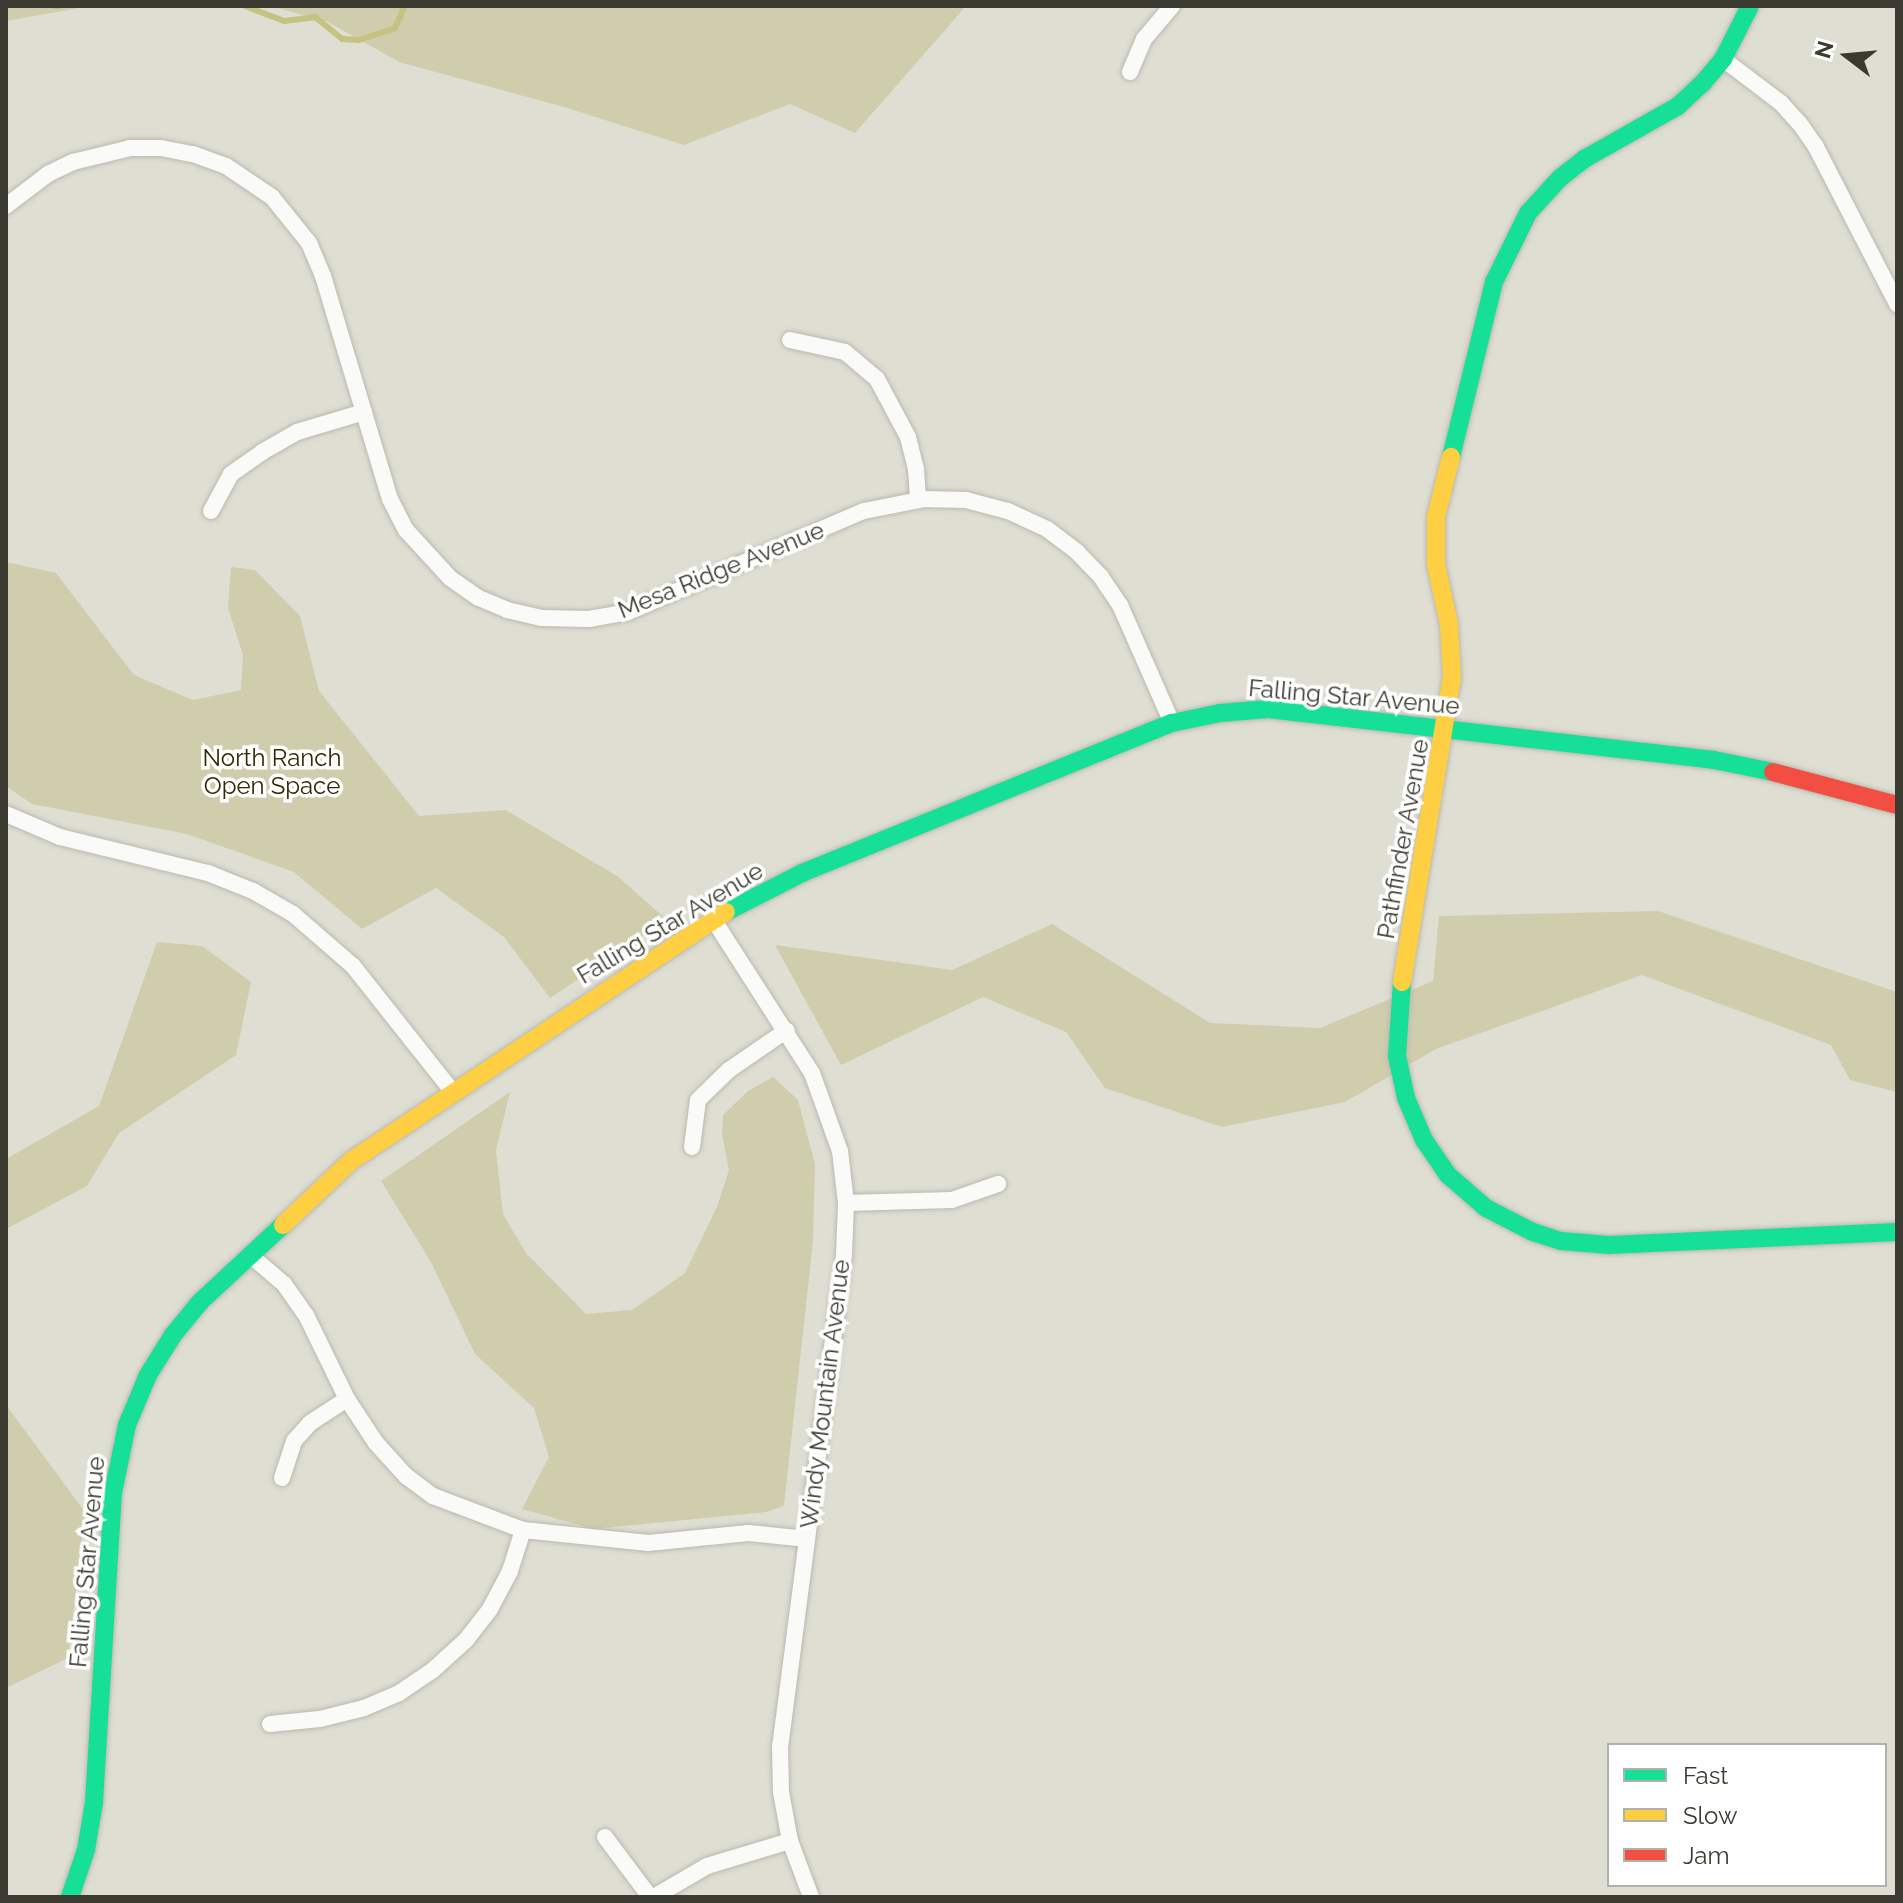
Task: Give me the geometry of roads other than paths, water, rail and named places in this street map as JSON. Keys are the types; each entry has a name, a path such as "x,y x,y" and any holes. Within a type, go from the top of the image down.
{"street":[{"path":"1130,72 1144,39 1172,6"},
{"name":"Pathfinder Avenue","path":"1750,6 1723,59 1678,106 1586,158 1560,178 1528,213 1494,282 1436,517 1436,565 1453,654 1446,728 1398,1008 1397,1056 1412,1112 1424,1140 1448,1175 1486,1208 1533,1232 1585,1244 1897,1232"},
{"path":"1723,59 1781,103 1800,124 1816,147 1897,304"},
{"name":"Mesa Ridge Avenue","path":"6,206 48,174 73,162 130,148 161,148 193,154 238,173 272,197 309,243 323,276 390,499 406,530 425,555 479,598 542,618 589,619 628,612 864,511 918,499 966,500 1008,511 1047,529 1077,552 1120,605 1172,723"},
{"path":"790,340 845,352 877,379 908,437 918,499"},
{"path":"211,511 231,474 262,452 297,432 364,412"},
{"name":"Falling Star Avenue","path":"70,1897 86,1850 94,1802 113,1493 127,1425 148,1375 173,1335 250,1255 351,1161 713,919 802,873 1172,723 1220,713 1268,709 1714,760 1808,779 1897,805"},
{"path":"6,814 60,837 208,873 253,891 293,914 353,966 452,1091"},
{"name":"Windy Mountain Avenue","path":"713,919 812,1073 828,1110 840,1151 846,1203 844,1255 780,1745 781,1792 790,1841 811,1897"},
{"path":"692,1147 698,1100 729,1070 787,1030"},
{"path":"846,1203 952,1200 998,1184"},
{"path":"250,1255 284,1284 306,1315 347,1399 376,1443 406,1476 433,1496 523,1530 648,1543 749,1533 807,1539"},
{"path":"282,1478 294,1441 310,1423 347,1399"},
{"path":"270,1724 320,1719 364,1708 399,1693 433,1670 466,1640 490,1609 510,1571 523,1530"},
{"path":"605,1837 652,1897 707,1866 790,1841"}],"waterway":[{"path":"53,6 59,6"},
{"path":"245,6 284,21 315,17 342,39 359,40 395,28 405,6"}],"park label":[{"name":"North Ranch Open Space","path":"272,772"}]}
